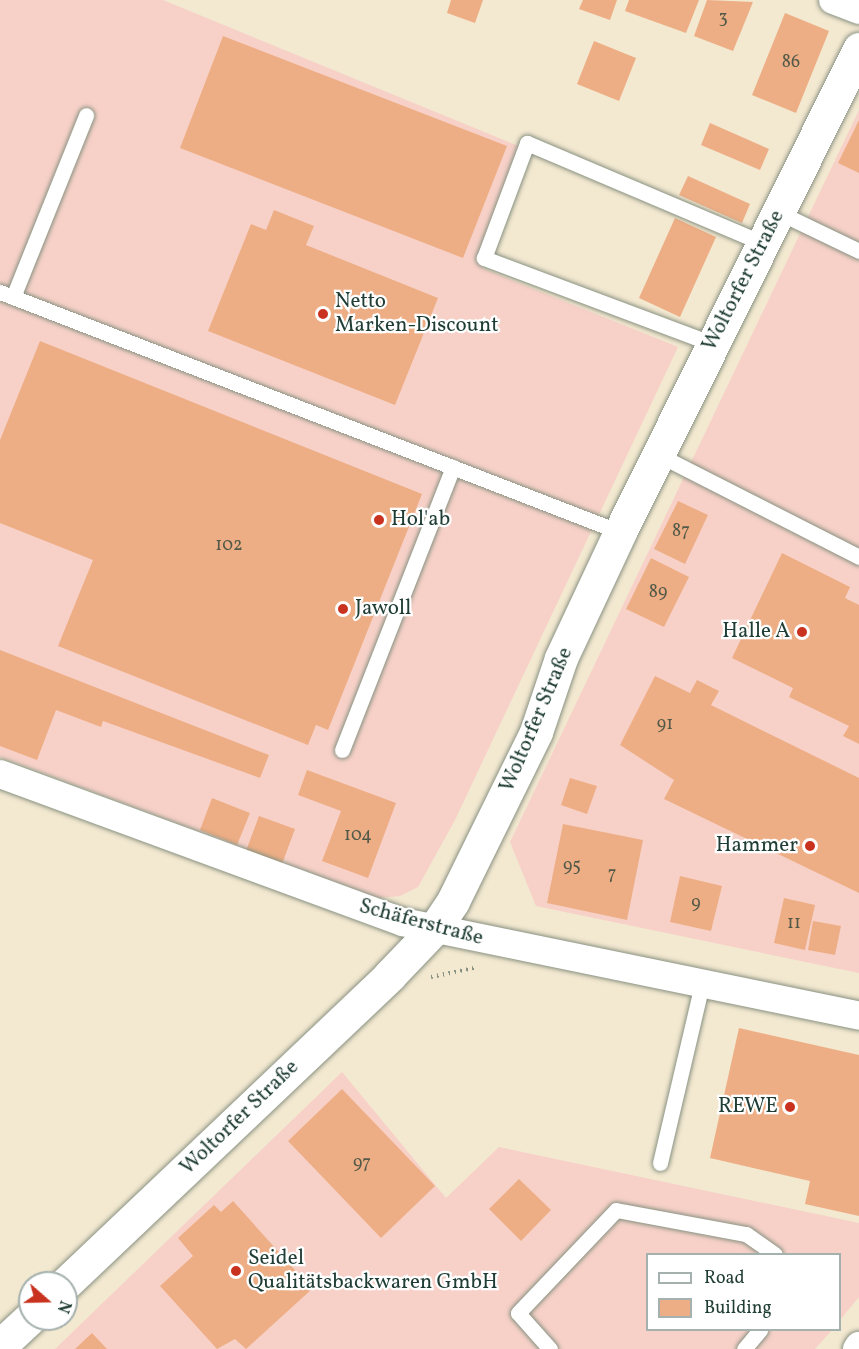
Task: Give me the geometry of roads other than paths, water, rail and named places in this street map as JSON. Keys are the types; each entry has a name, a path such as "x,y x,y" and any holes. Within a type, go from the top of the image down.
{"street":[{"path":"833,0 859,10"},
{"name":"Woltorfer Straße","path":"78,1271 435,928 520,767 561,658 620,532 859,49"},
{"name":"Schäferstraße","path":"0,774 334,899 435,928 859,1016"},
{"path":"0,1346 18,1329"}],"lane":[{"path":"86,115 6,294 620,532"},
{"path":"712,344 484,258 527,142 763,243"},
{"path":"778,212 859,251"},
{"path":"659,455 859,557"},
{"path":"342,750 453,467"},
{"path":"660,1163 702,984"},
{"path":"550,1349 518,1313 616,1210 746,1234 774,1253"},
{"path":"744,1349 758,1331"}],"place":[{"name":"Netto Marken-Discount","path":"323,314"},
{"name":"Hol'ab","path":"379,520"},
{"name":"Jawoll","path":"343,609"},
{"name":"Halle A","path":"802,632"},
{"name":"Hammer","path":"810,846"},
{"name":"REWE","path":"790,1107"},
{"name":"Seidel Qualitätsbackwaren GmbH","path":"236,1271"}]}
